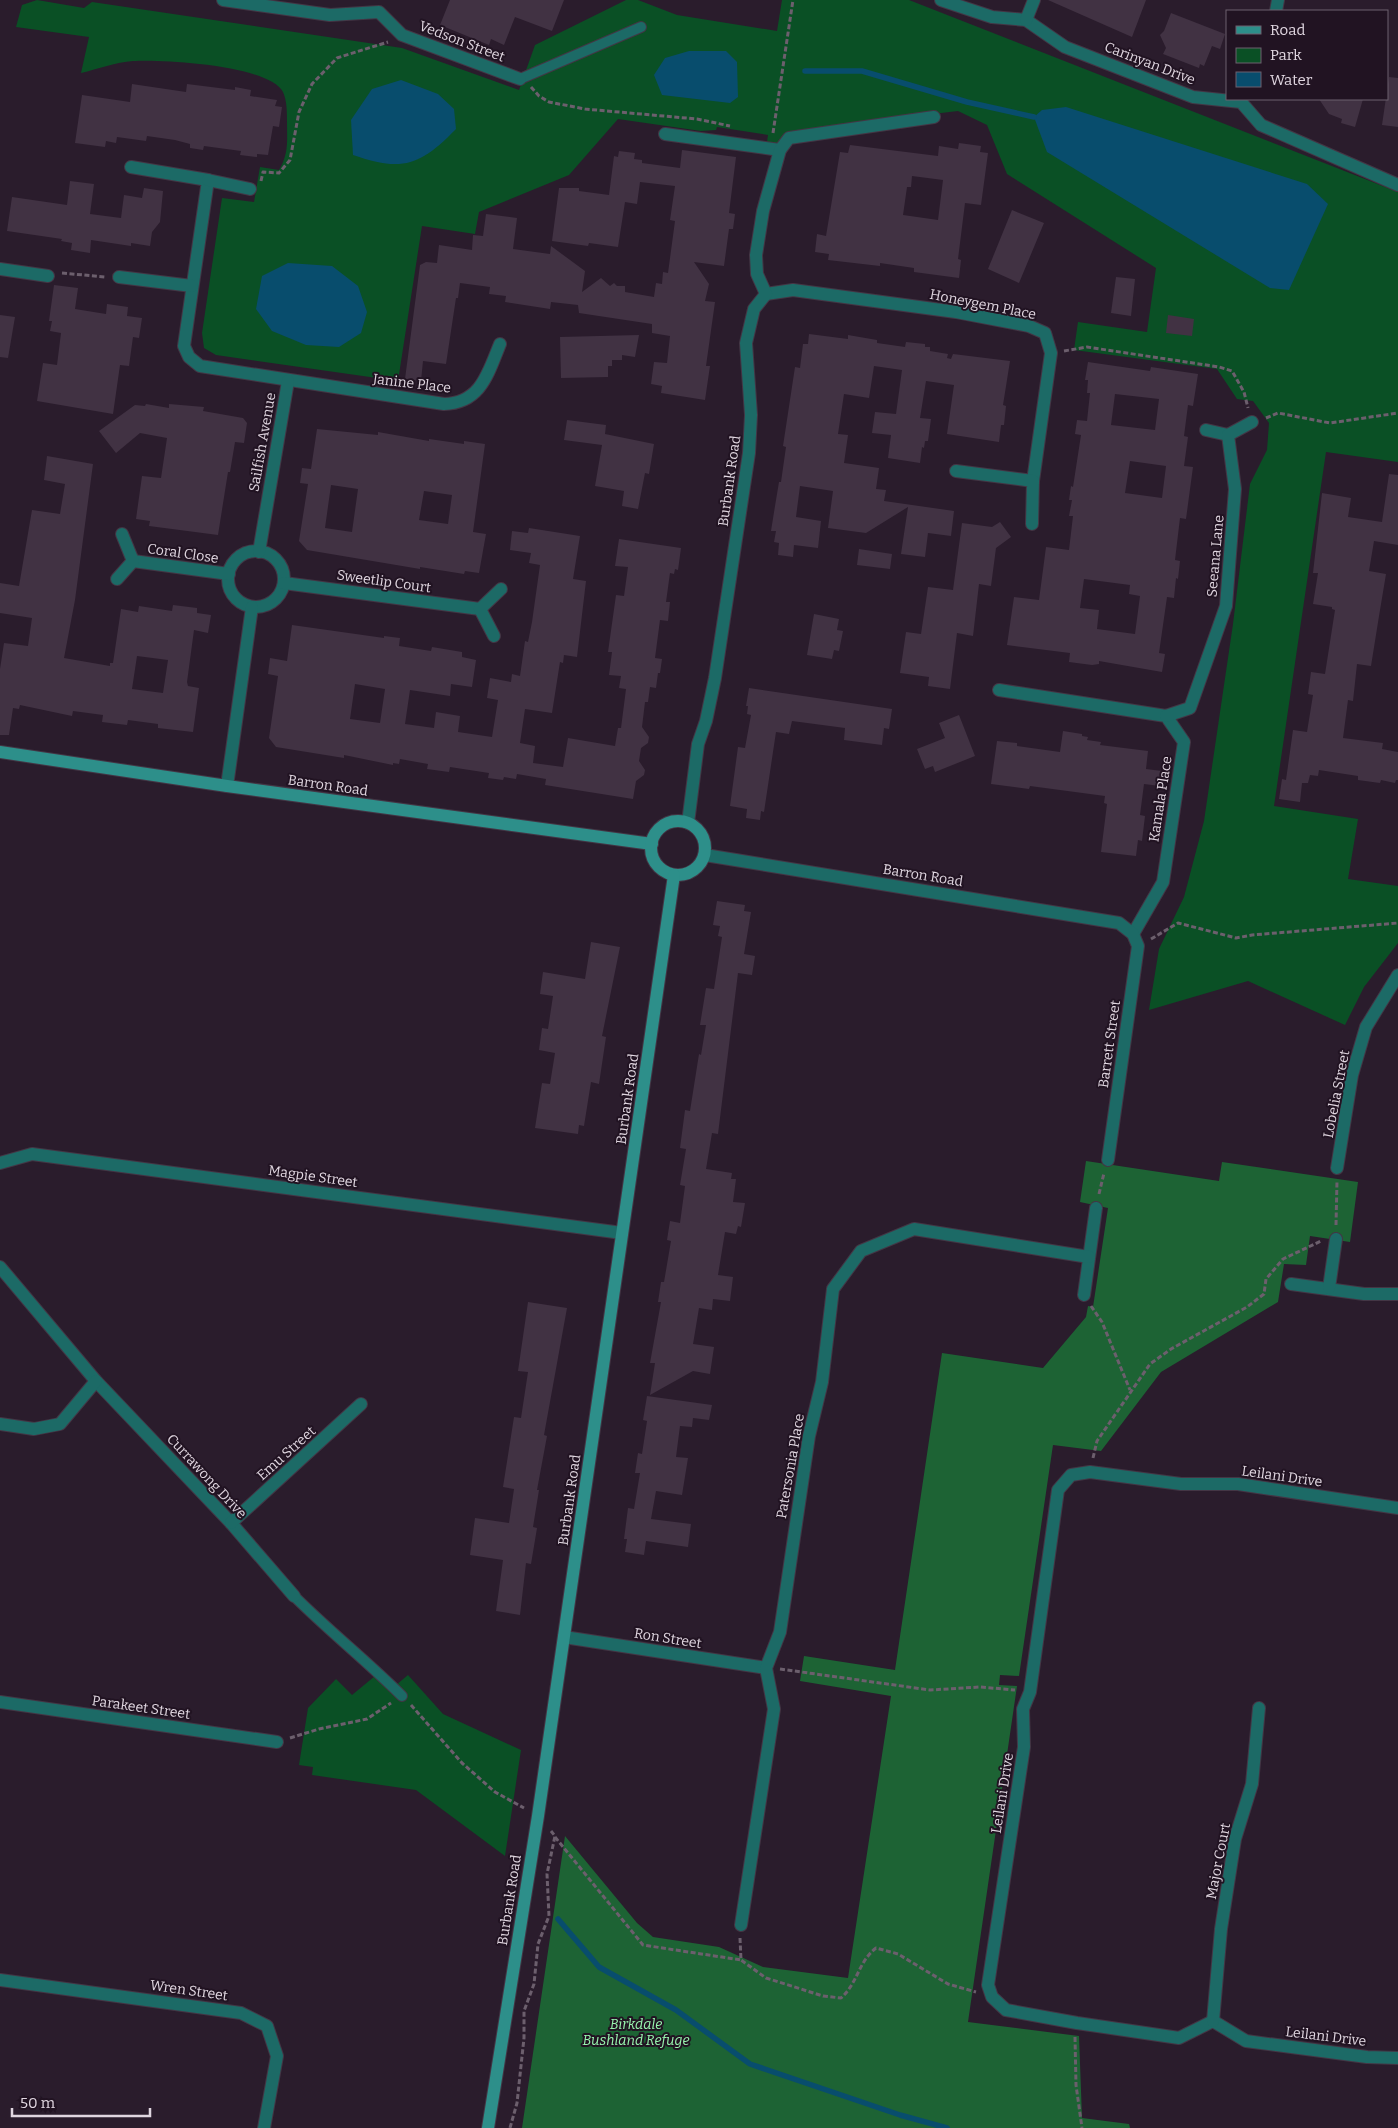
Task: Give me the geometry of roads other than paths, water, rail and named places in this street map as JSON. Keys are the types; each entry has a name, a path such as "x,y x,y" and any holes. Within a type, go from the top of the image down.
{"street":[{"name":"Vedson Street","path":"223,0 330,15 380,12 402,34 522,85"},
{"name":"Carinyan Drive","path":"941,0 992,17 1026,20 1065,47 1193,97 1226,99"},
{"path":"1026,20 1034,0"},
{"name":"Carinyan Drive","path":"1242,100 1261,125 1398,185"},
{"path":"766,294 757,274 756,254 775,149 789,138 934,117"},
{"path":"665,134 775,149"},
{"path":"131,167 250,189"},
{"name":"Sailfish Avenue","path":"208,180 184,346 193,362 200,366 288,380 259,552"},
{"path":"0,269 48,276"},
{"path":"120,277 192,286"},
{"name":"Honeygem Place","path":"766,294 778,290 793,290 956,312 1029,326 1045,333 1051,353 1033,481"},
{"name":"Burbank Road","path":"688,823 697,751 715,678 750,446 751,414 746,343 754,309 766,294"},
{"name":"Janine Place","path":"288,380 444,404 457,404 474,395 487,376 500,344"},
{"path":"1206,430 1228,435 1252,422"},
{"name":"Seeana Lane","path":"1166,716 1190,708 1226,606 1235,489 1228,435"},
{"path":"956,471 1033,481 1032,524"},
{"name":"Coral Close","path":"122,534 133,561"},
{"path":"259,552 273,557 278,562 282,568 284,583 282,591 270,604 252,607 244,604 231,592 229,574 231,566 243,555 259,552"},
{"name":"Coral Close","path":"133,561 229,574"},
{"name":"Coral Close","path":"117,579 133,561"},
{"name":"Sweetlip Court","path":"284,583 480,609"},
{"path":"494,636 480,609 501,589"},
{"path":"227,786 252,607"},
{"path":"998,690 1166,716"},
{"name":"Kamala Place","path":"1132,934 1163,882 1184,742 1166,716"},
{"name":"Barron Road","path":"0,752 227,786 652,844"},
{"path":"672,822 688,823 700,832 704,839 705,855 696,869 682,876 674,875 666,873 654,860 652,844 654,836 665,825 672,822"},
{"name":"Barron Road","path":"705,855 1119,923 1132,934"},
{"name":"Burbank Road","path":"488,2128 538,1816 674,875"},
{"name":"Barrett Street","path":"1108,1160 1138,946 1132,934"},
{"name":"Lobelia Street","path":"1337,1168 1352,1075 1366,1027 1398,975"},
{"name":"Magpie Street","path":"0,1163 32,1154 622,1232"},
{"path":"1084,1295 1096,1208"},
{"name":"Patersonia Place","path":"766,1668 780,1632 809,1436 822,1382 833,1289 861,1251 914,1229 1089,1257"},
{"path":"1329,1288 1336,1239"},
{"name":"Currawong Drive","path":"0,1267 96,1381 231,1523 294,1596"},
{"path":"1291,1284 1364,1294 1398,1294"},
{"path":"0,1424 34,1429 60,1424 96,1381"},
{"name":"Emu Street","path":"231,1523 361,1404"},
{"name":"Leilani Drive","path":"1398,1508 1238,1484 1181,1484 1090,1472 1071,1475 1058,1490 1030,1692 1023,1709 1024,1747 988,1985 992,1997 1006,2010 1077,2023 1179,2038 1213,2021 1246,2041 1367,2057 1398,2058"},
{"name":"Ron Street","path":"564,1637 766,1668"},
{"path":"741,1924 774,1709 766,1668"},
{"name":"Parakeet Street","path":"0,1702 277,1742"},
{"name":"Major Court","path":"1213,2021 1220,1929 1235,1839 1252,1784 1259,1708"},
{"name":"Wren Street","path":"0,1980 241,2012 267,2026 277,2056 264,2128"}],"lane":[{"path":"522,85 641,27"},
{"name":"Currawong Drive","path":"294,1596 330,1631 366,1660 402,1696"}],"water":[{"path":"689,51 726,51 737,62 738,97 730,103 662,95 654,75 665,58"},
{"path":"401,80 438,94 454,109 456,129 432,151 421,158 409,162 398,164 385,163 353,155 351,120 372,89"},
{"path":"1066,107 1307,184 1328,204 1289,290 1270,288 1047,152 1034,117 1042,110"},
{"path":"288,263 332,266 358,286 367,312 361,333 339,347 306,345 272,331 256,309 262,276"}],"waterway":[{"path":"805,71 862,71 967,102 1034,117"},
{"path":"558,1919 599,1967 676,2010 750,2064 900,2115 947,2128"}],"park label":[{"name":"Birkdale Bushland Refuge","path":"636,2032"}]}
